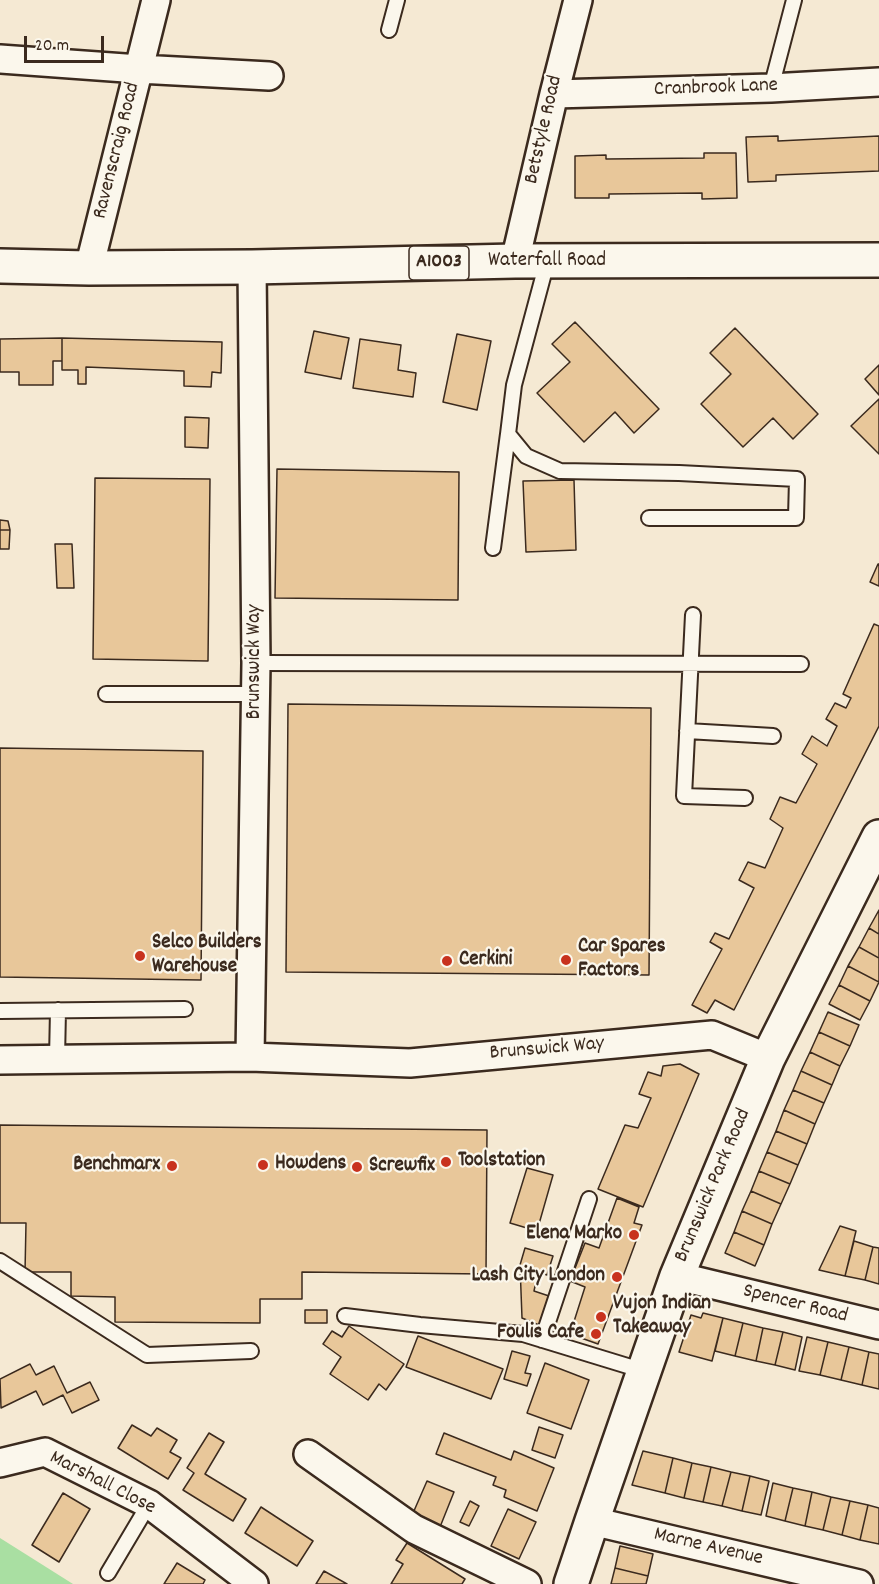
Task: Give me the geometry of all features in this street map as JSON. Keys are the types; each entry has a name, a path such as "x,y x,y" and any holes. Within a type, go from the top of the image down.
{"main road":[{"name":"Waterfall Road","path":"0,266 252,267 514,261 879,260"},
{"name":"Brunswick Park Road","path":"571,1584 677,1276 768,1058 879,837"}],"street":[{"name":"Ravenscraig Road","path":"89,268 156,0"},
{"name":"Betstyle Road","path":"514,261 578,0"},
{"path":"0,58 269,76"},
{"name":"Cranbrook Lane","path":"554,94 771,88 879,82"},
{"name":"Brunswick Way","path":"250,1057 256,694 252,267"},
{"name":"Brunswick Way","path":"0,1060 250,1057 410,1063 712,1035 768,1058"},
{"name":"Spencer Road","path":"677,1276 879,1325"},
{"name":"Marshall Close","path":"0,1463 45,1452 149,1504 254,1584"},
{"path":"308,1454 414,1529 528,1584"},
{"name":"Marne Avenue","path":"592,1521 859,1584"}],"lane":[{"path":"389,30 397,0"},
{"path":"771,88 795,0"},
{"path":"493,548 514,385 547,262"},
{"path":"508,434 526,456 560,471 679,473 796,479 796,518 649,518"},
{"path":"693,615 684,796 745,798"},
{"path":"256,663 801,664"},
{"path":"106,694 256,694"},
{"path":"687,730 773,736"},
{"path":"0,1011 185,1009"},
{"path":"57,1059 58,1010"},
{"path":"542,1340 589,1199"},
{"path":"0,1261 147,1355 251,1351"},
{"path":"345,1316 523,1334 644,1371"},
{"path":"108,1573 149,1504"}],"green space":[{"path":"0,1538 73,1584 0,1584"}],"building":[{"path":"778,136 778,141 879,136 879,171 776,175 776,181 748,182 746,137"},
{"path":"704,153 736,153 737,198 702,199 702,193 609,194 609,198 575,198 575,156 606,155 606,159 704,158"},
{"path":"575,322 659,409 634,433 615,412 584,442 537,393 570,362 552,344"},
{"path":"735,328 818,414 793,439 773,418 743,447 701,404 731,374 710,353"},
{"path":"314,331 349,338 341,379 305,372"},
{"path":"457,334 491,341 477,410 443,402"},
{"path":"62,338 222,342 221,373 212,372 211,387 184,386 184,371 86,367 86,384 78,384 78,370 62,370"},
{"path":"62,338 62,361 53,361 53,385 19,385 19,372 0,372 0,339"},
{"path":"360,339 401,345 398,370 416,373 413,397 353,388"},
{"path":"879,365 879,395 865,379"},
{"path":"879,399 879,454 851,426"},
{"path":"185,417 209,418 208,448 185,447"},
{"path":"277,469 459,472 458,600 275,598"},
{"path":"95,478 210,479 208,661 93,659"},
{"path":"574,480 576,550 526,552 523,481"},
{"path":"0,520 8,521 10,530 0,530"},
{"path":"0,530 10,530 9,549 0,549"},
{"path":"55,544 72,544 74,588 57,588"},
{"path":"879,564 879,586 870,582"},
{"path":"874,624 879,626 879,726 734,1010 715,1000 707,1013 692,1005 722,949 710,942 715,933 729,939 754,888 739,880 748,862 765,868 783,828 770,819 780,797 796,803 817,764 802,754 812,736 827,746 837,726 826,719 835,703 846,708 851,698 843,694"},
{"path":"288,704 651,708 649,975 286,972"},
{"path":"0,748 203,751 201,980 0,977"},
{"path":"879,910 879,934 869,928"},
{"path":"869,928 879,934 879,958 859,947"},
{"path":"859,947 879,958 879,982 848,966"},
{"path":"848,966 879,982 870,1001 839,985"},
{"path":"839,985 870,1001 860,1020 829,1004"},
{"path":"828,1012 859,1025 850,1046 819,1032"},
{"path":"819,1032 850,1046 840,1066 810,1052"},
{"path":"810,1052 840,1066 832,1085 801,1071"},
{"path":"680,1064 699,1074 643,1207 598,1189 625,1125 638,1128 651,1098 639,1094 648,1072 661,1076 663,1066"},
{"path":"801,1071 832,1085 824,1103 793,1090"},
{"path":"793,1090 824,1103 815,1124 784,1110"},
{"path":"784,1110 815,1124 807,1144 776,1131"},
{"path":"0,1125 487,1130 486,1274 302,1272 302,1299 260,1299 260,1323 115,1322 115,1297 71,1296 71,1272 25,1272 26,1223 0,1223"},
{"path":"776,1131 807,1144 798,1165 767,1152"},
{"path":"767,1152 798,1165 790,1184 759,1171"},
{"path":"527,1168 553,1175 537,1231 510,1223"},
{"path":"759,1171 790,1184 781,1204 751,1191"},
{"path":"751,1191 781,1204 772,1224 742,1211"},
{"path":"617,1198 639,1207 634,1223 642,1225 598,1344 570,1334 585,1287 570,1281 585,1243 599,1248"},
{"path":"742,1211 772,1224 764,1245 734,1232"},
{"path":"840,1226 856,1231 845,1276 819,1270"},
{"path":"734,1232 764,1245 755,1266 725,1253"},
{"path":"854,1241 873,1247 865,1280 845,1276"},
{"path":"873,1247 879,1248 879,1284 865,1280"},
{"path":"525,1248 553,1256 547,1275 538,1272 534,1291 549,1296 539,1325 522,1318 520,1265"},
{"path":"305,1310 327,1310 327,1323 305,1323"},
{"path":"703,1313 723,1318 712,1361 679,1352 691,1315 701,1318"},
{"path":"723,1318 743,1323 735,1356 715,1351"},
{"path":"743,1323 763,1328 756,1361 735,1356"},
{"path":"349,1326 404,1364 386,1390 379,1384 368,1400 330,1374 341,1357 323,1344 332,1331 342,1337"},
{"path":"763,1328 783,1332 775,1365 756,1361"},
{"path":"783,1332 802,1337 795,1370 775,1365"},
{"path":"418,1336 503,1369 491,1399 406,1367"},
{"path":"807,1337 828,1342 820,1375 799,1371"},
{"path":"828,1342 849,1347 841,1380 820,1375"},
{"path":"849,1347 869,1352 862,1385 841,1380"},
{"path":"512,1351 530,1356 525,1373 531,1374 527,1386 504,1379"},
{"path":"869,1352 879,1354 879,1389 862,1385"},
{"path":"545,1363 589,1380 571,1429 527,1413"},
{"path":"30,1364 36,1375 54,1366 67,1393 90,1382 99,1400 72,1413 63,1395 43,1405 36,1391 1,1408 0,1379"},
{"path":"132,1425 151,1436 157,1428 177,1440 170,1452 181,1458 168,1479 118,1448"},
{"path":"539,1427 563,1435 555,1458 532,1450"},
{"path":"209,1433 224,1442 205,1474 246,1499 233,1521 183,1490 194,1473 187,1468"},
{"path":"444,1433 511,1460 514,1451 554,1468 537,1511 504,1497 506,1490 493,1485 496,1477 436,1454"},
{"path":"643,1451 673,1458 665,1493 632,1485"},
{"path":"673,1458 692,1463 684,1498 665,1493"},
{"path":"692,1463 711,1467 703,1502 684,1498"},
{"path":"711,1467 731,1472 722,1506 703,1502"},
{"path":"731,1472 750,1476 742,1511 722,1506"},
{"path":"750,1476 769,1481 761,1515 742,1511"},
{"path":"427,1481 454,1492 438,1532 410,1520"},
{"path":"773,1483 793,1488 785,1521 766,1516"},
{"path":"793,1488 812,1492 805,1526 785,1521"},
{"path":"812,1492 831,1497 823,1530 805,1526"},
{"path":"63,1493 90,1509 59,1562 32,1545"},
{"path":"831,1497 850,1501 842,1535 823,1530"},
{"path":"470,1501 479,1506 469,1526 460,1522"},
{"path":"850,1501 868,1505 860,1540 842,1535"},
{"path":"868,1505 879,1508 879,1544 860,1540"},
{"path":"261,1507 313,1541 297,1566 245,1533"},
{"path":"508,1509 536,1522 519,1559 491,1546"},
{"path":"407,1543 465,1579 462,1584 391,1584 403,1564 396,1560"},
{"path":"620,1546 653,1554 648,1576 615,1568"},
{"path":"177,1563 205,1580 203,1584 164,1584"},
{"path":"615,1568 648,1576 646,1584 611,1584"},
{"path":"324,1571 347,1584 316,1584"}],"place":[{"name":"Selco Builders Warehouse","path":"140,956"},
{"name":"Car Spares Factors","path":"566,960"},
{"name":"Cerkini","path":"447,961"},
{"name":"Toolstation","path":"446,1162"},
{"name":"Howdens","path":"263,1165"},
{"name":"Benchmarx","path":"172,1166"},
{"name":"Screwfix","path":"357,1167"},
{"name":"Elena Marko","path":"634,1235"},
{"name":"Lash City London","path":"617,1277"},
{"name":"Vujon Indian Takeaway","path":"601,1317"},
{"name":"Foulis Cafe","path":"596,1334"}]}
